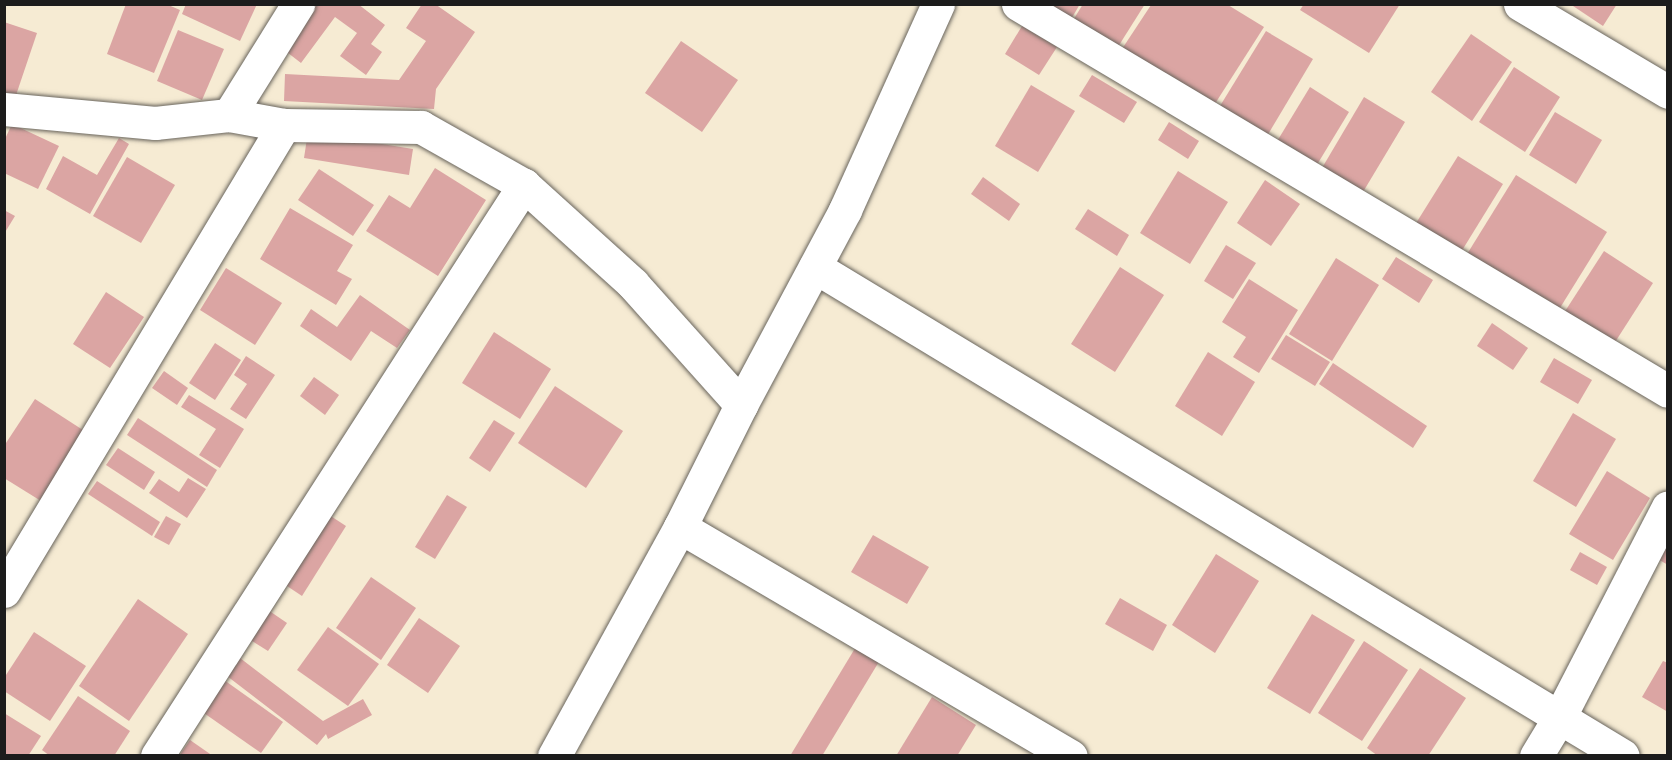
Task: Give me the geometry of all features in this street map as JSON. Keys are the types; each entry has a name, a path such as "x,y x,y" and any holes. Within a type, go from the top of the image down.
{"street":[{"path":"230,115 298,4"},
{"path":"554,756 680,527 741,405 845,210 938,4"},
{"path":"1018,4 1668,391"},
{"path":"1520,4 1668,92"},
{"path":"4,110 155,123 230,115 284,125 421,127 524,184 633,284 741,405"},
{"path":"4,591 284,125"},
{"path":"157,756 524,184"},
{"path":"815,267 1623,756"},
{"path":"1536,756 1559,718 1668,507"},
{"path":"680,527 1071,756"}],"building":[{"path":"126,4 166,4 180,10 154,73 107,54"},
{"path":"186,4 257,4 240,41 182,14"},
{"path":"310,4 358,4 385,25 371,44 382,52 366,75 340,56 357,33 335,17 301,63 279,46"},
{"path":"422,4 435,4 475,32 436,89 434,109 284,101 285,74 399,80 426,41 406,28"},
{"path":"1044,4 1080,4 1070,21"},
{"path":"1083,4 1145,4 1116,50 1072,22"},
{"path":"1304,4 1400,4 1369,53 1300,10"},
{"path":"1570,4 1617,4 1603,26"},
{"path":"1151,5 1228,5 1264,27 1211,110 1120,52"},
{"path":"4,22 37,33 13,104 4,101"},
{"path":"1022,26 1057,47 1039,75 1005,54"},
{"path":"178,30 224,49 202,100 157,81"},
{"path":"1266,31 1313,59 1267,136 1220,106"},
{"path":"1471,34 1512,62 1472,121 1431,92"},
{"path":"681,41 738,80 702,132 645,93"},
{"path":"1514,67 1560,97 1525,152 1479,122"},
{"path":"1092,75 1137,102 1124,123 1079,96"},
{"path":"1031,85 1075,111 1038,172 995,146"},
{"path":"1310,87 1349,112 1315,168 1276,143"},
{"path":"1364,97 1405,122 1360,197 1319,173"},
{"path":"1555,112 1602,140 1576,184 1529,155"},
{"path":"1169,122 1199,141 1188,159 1158,140"},
{"path":"12,124 59,146 38,189 4,173 4,141"},
{"path":"308,132 413,149 409,175 304,158"},
{"path":"119,138 129,144 90,214 46,189 63,156 97,175"},
{"path":"1458,156 1503,184 1458,257 1413,228"},
{"path":"127,157 175,185 141,243 93,216"},
{"path":"435,168 486,200 438,276 366,231 389,195 410,208"},
{"path":"319,169 374,205 353,236 298,200"},
{"path":"1178,171 1228,202 1190,264 1140,233"},
{"path":"1516,175 1607,232 1555,316 1464,259"},
{"path":"983,177 1020,204 1009,221 971,194"},
{"path":"1265,180 1300,204 1271,246 1237,223"},
{"path":"290,208 353,245 337,271 352,279 336,305 260,259"},
{"path":"1088,209 1129,235 1117,256 1075,229"},
{"path":"4,210 15,216 4,234"},
{"path":"1226,245 1256,263 1233,299 1204,281"},
{"path":"1604,251 1653,283 1610,350 1560,319"},
{"path":"1396,257 1433,280 1419,303 1382,279"},
{"path":"1336,258 1379,285 1332,361 1289,334"},
{"path":"1120,267 1164,295 1115,372 1071,344"},
{"path":"226,268 282,303 255,345 200,310"},
{"path":"1249,279 1298,310 1259,373 1233,357 1246,337 1222,322"},
{"path":"106,292 144,317 110,368 73,344"},
{"path":"360,295 410,330 397,348 371,331 351,361 300,326 311,309 337,327"},
{"path":"1492,323 1528,348 1513,370 1477,346"},
{"path":"494,332 551,369 520,419 462,383"},
{"path":"1286,335 1330,362 1315,386 1271,359"},
{"path":"215,343 241,360 215,400 189,383"},
{"path":"1208,352 1255,382 1222,436 1175,406"},
{"path":"246,356 275,375 246,419 230,409 247,384 234,375"},
{"path":"1554,358 1592,380 1578,404 1540,382"},
{"path":"1333,363 1427,426 1413,448 1319,384"},
{"path":"164,371 188,388 177,405 152,388"},
{"path":"314,377 339,395 325,415 300,396"},
{"path":"555,386 623,431 586,488 518,443"},
{"path":"189,395 244,429 220,468 199,455 216,429 181,407"},
{"path":"35,399 86,432 41,501 4,478 4,446"},
{"path":"1573,413 1616,439 1576,507 1533,481"},
{"path":"138,418 217,470 207,487 127,435"},
{"path":"494,420 515,433 490,472 469,458"},
{"path":"118,448 155,472 144,490 106,465"},
{"path":"1607,471 1650,498 1613,560 1569,534"},
{"path":"188,478 206,489 187,518 149,493 159,479 179,492"},
{"path":"97,481 160,522 152,536 88,494"},
{"path":"447,495 467,507 435,559 415,547"},
{"path":"323,511 346,526 302,596 278,580"},
{"path":"166,516 181,524 169,545 154,537"},
{"path":"873,535 929,567 907,604 851,572"},
{"path":"1668,539 1668,565 1656,558"},
{"path":"1580,552 1607,567 1597,585 1570,570"},
{"path":"1216,554 1259,581 1215,653 1172,625"},
{"path":"371,577 416,608 381,660 336,628"},
{"path":"1120,598 1167,625 1153,651 1105,624"},
{"path":"138,599 188,634 129,721 79,686"},
{"path":"268,610 287,623 268,651 249,639"},
{"path":"1312,614 1355,640 1310,714 1267,688"},
{"path":"419,618 460,646 428,693 387,665"},
{"path":"328,627 379,664 348,706 297,670"},
{"path":"34,632 86,666 50,721 4,691 4,678"},
{"path":"860,640 883,655 822,756 790,756"},
{"path":"1364,641 1408,670 1362,741 1318,713"},
{"path":"240,658 323,721 363,699 372,715 328,739 326,734 317,745 227,676"},
{"path":"1663,661 1668,663 1668,712 1642,697"},
{"path":"1420,668 1466,698 1428,756 1378,756 1367,748"},
{"path":"224,680 283,722 261,753 201,711"},
{"path":"78,696 130,731 114,756 50,756 42,750"},
{"path":"932,697 976,725 957,756 896,756"},
{"path":"4,713 41,736 28,756 4,756"},
{"path":"190,740 213,756 179,756"}]}
